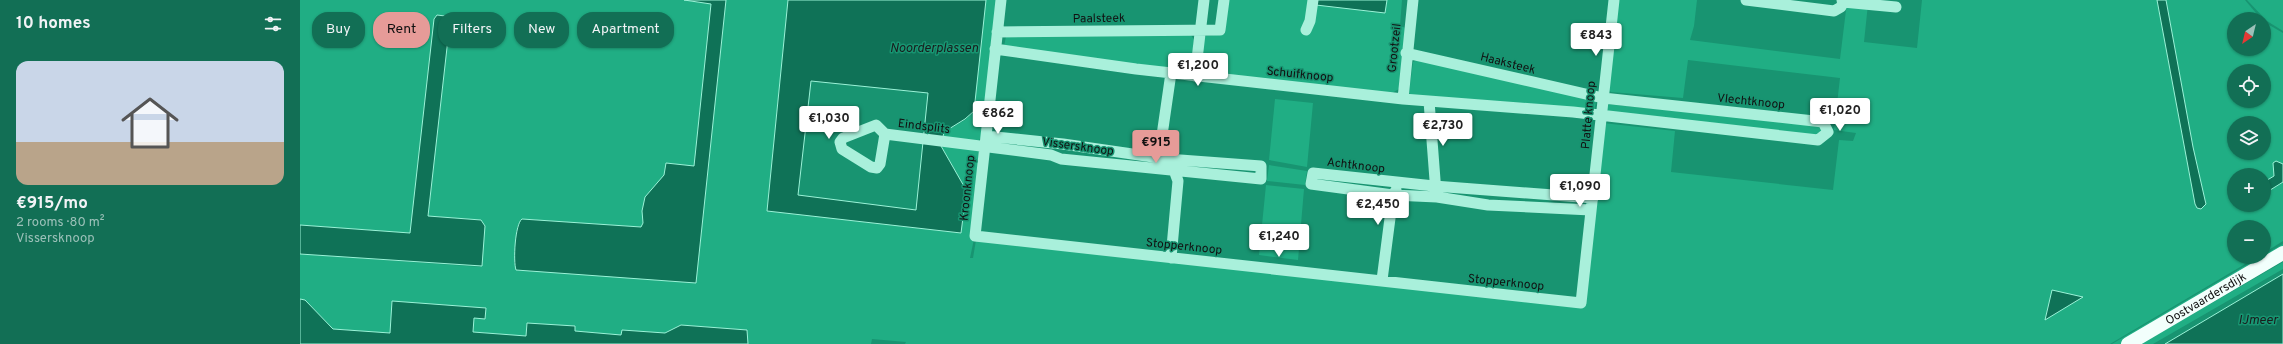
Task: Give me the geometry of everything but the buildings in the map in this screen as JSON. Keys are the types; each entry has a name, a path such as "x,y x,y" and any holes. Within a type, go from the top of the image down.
{"main road":[{"name":"Oostvaardersdijk","path":"2128,344 2283,253"}],"street":[{"name":"Kroonknoop","path":"975,236 1001,0"},
{"path":"1196,76 1204,0"},
{"name":"Paalsteek","path":"997,32 1220,30 1224,0"},
{"path":"1306,30 1310,21 1313,0"},
{"name":"Grootzeil","path":"1403,99 1406,54 1413,0"},
{"name":"Platte knoop","path":"1581,303 1614,0"},
{"path":"1746,0 1834,11 1841,7 1842,1 1896,7"},
{"name":"Schuifknoop","path":"996,49 1171,73 1403,99 1602,116"},
{"name":"Haaksteek","path":"1406,54 1603,98"},
{"path":"1171,73 1160,149 1174,170 1178,181 1171,258"},
{"name":"Vlechtknoop","path":"1602,116 1818,140 1828,132 1824,122 1603,98"},
{"path":"1429,101 1436,192"},
{"name":"Eindsplits","path":"884,134 942,141 985,141"},
{"name":"Vissersknoop","path":"985,141 1063,144 1167,159 1261,166 1261,179 1061,159 1051,155 985,141"},
{"name":"Achtknoop","path":"1591,210 1488,205 1436,192 1402,183 1313,173 1312,184 1393,194 1436,192 1593,198"},
{"path":"1382,280 1393,194 1402,183"},
{"name":"Stopperknoop","path":"975,236 1581,303"}],"shaded area":[{"path":"300,0 684,0 711,4 694,167 664,175 641,227 522,219 517,227 514,264 696,283 726,0 788,0 767,211 961,233 966,194 965,188 941,146 978,150 974,239 970,258 973,258 976,240 1583,305 1603,123 1675,131 1671,172 1833,190 1839,140 1853,141 1856,133 1834,130 1840,78 1688,60 1683,98 1611,92 1609,90 1618,1 1620,0 1697,0 1694,26 1690,40 1840,59 1847,2 1868,4 1864,42 1917,48 1922,0 2245,0 2255,12 2227,12 2227,56 2271,56 2271,26 2283,33 2283,164 2277,161 2274,176 2271,178 2271,168 2227,168 2227,212 2271,212 2271,190 2283,182 2283,241 2271,249 2271,220 2227,220 2227,264 2245,264 2110,344 905,344 906,342 872,339 871,344 748,344 746,330 681,325 665,333 622,330 622,335 575,331 575,327 527,323 526,336 473,332 474,318 392,301 390,333 333,329 305,300 300,299 300,254 480,267 481,220 428,216 447,48 506,48 506,12 438,12 438,15 434,19 410,233 300,225"},
{"path":"986,0 998,0 981,138 978,141 943,137 944,132 965,120 974,111"},
{"path":"1227,0 1311,0 1385,13 1387,0 1402,0 1400,26 1406,28 1399,89 1392,93 1207,74 1201,68 1203,38 1206,36 1225,34"},
{"path":"2247,0 2283,0 2283,31 2271,24 2271,12 2258,12"},
{"path":"1191,35 1194,40 1191,67 1185,71 1004,47 1006,36"},
{"path":"1417,60 1596,101 1594,112 1414,97 1409,93 1413,62"},
{"path":"1275,99 1313,103 1307,167 1269,160"},
{"path":"1606,104 1819,125 1822,130 1817,137 1605,111"},
{"path":"1269,165 1307,171 1305,185 1267,181"},
{"path":"1266,185 1304,189 1298,260 1259,255"},
{"path":"2283,244 2283,248 2271,255 2271,251"},
{"path":"2283,262 2283,269 2153,344 2141,344"},
{"path":"2248,264 2256,264 2121,344 2112,344"}],"water":[{"path":"684,0 726,0 696,283 516,270 515,243 518,228 522,219 641,227 643,223 642,211 645,197 664,175 666,163 694,166 711,4"},
{"name":"Noorderplassen","path":"788,0 986,0 974,111 965,119 944,132 941,146 965,188 966,194 961,233 767,211","holes":["811,81 928,93 916,210 798,195"]},
{"path":"1317,0 1387,0 1385,13 1316,5"},
{"path":"2157,0 2166,0 2193,147 2206,204 2201,209 2197,208 2195,204"},
{"path":"438,15 438,48 447,48 428,216 481,220 485,226 482,266 300,254 300,225 410,233 434,19"},
{"path":"2276,161 2283,164 2283,182 2271,190 2271,178 2274,176 2273,163"},
{"name":"IJmeer","path":"2283,274 2283,344 2165,344"},
{"path":"2052,290 2083,297 2045,320"},
{"path":"300,299 305,300 333,329 390,333 392,301 486,308 485,319 474,318 473,332 526,336 527,323 575,326 575,331 621,335 622,330 665,333 681,325 747,330 748,344 300,344"}]}
